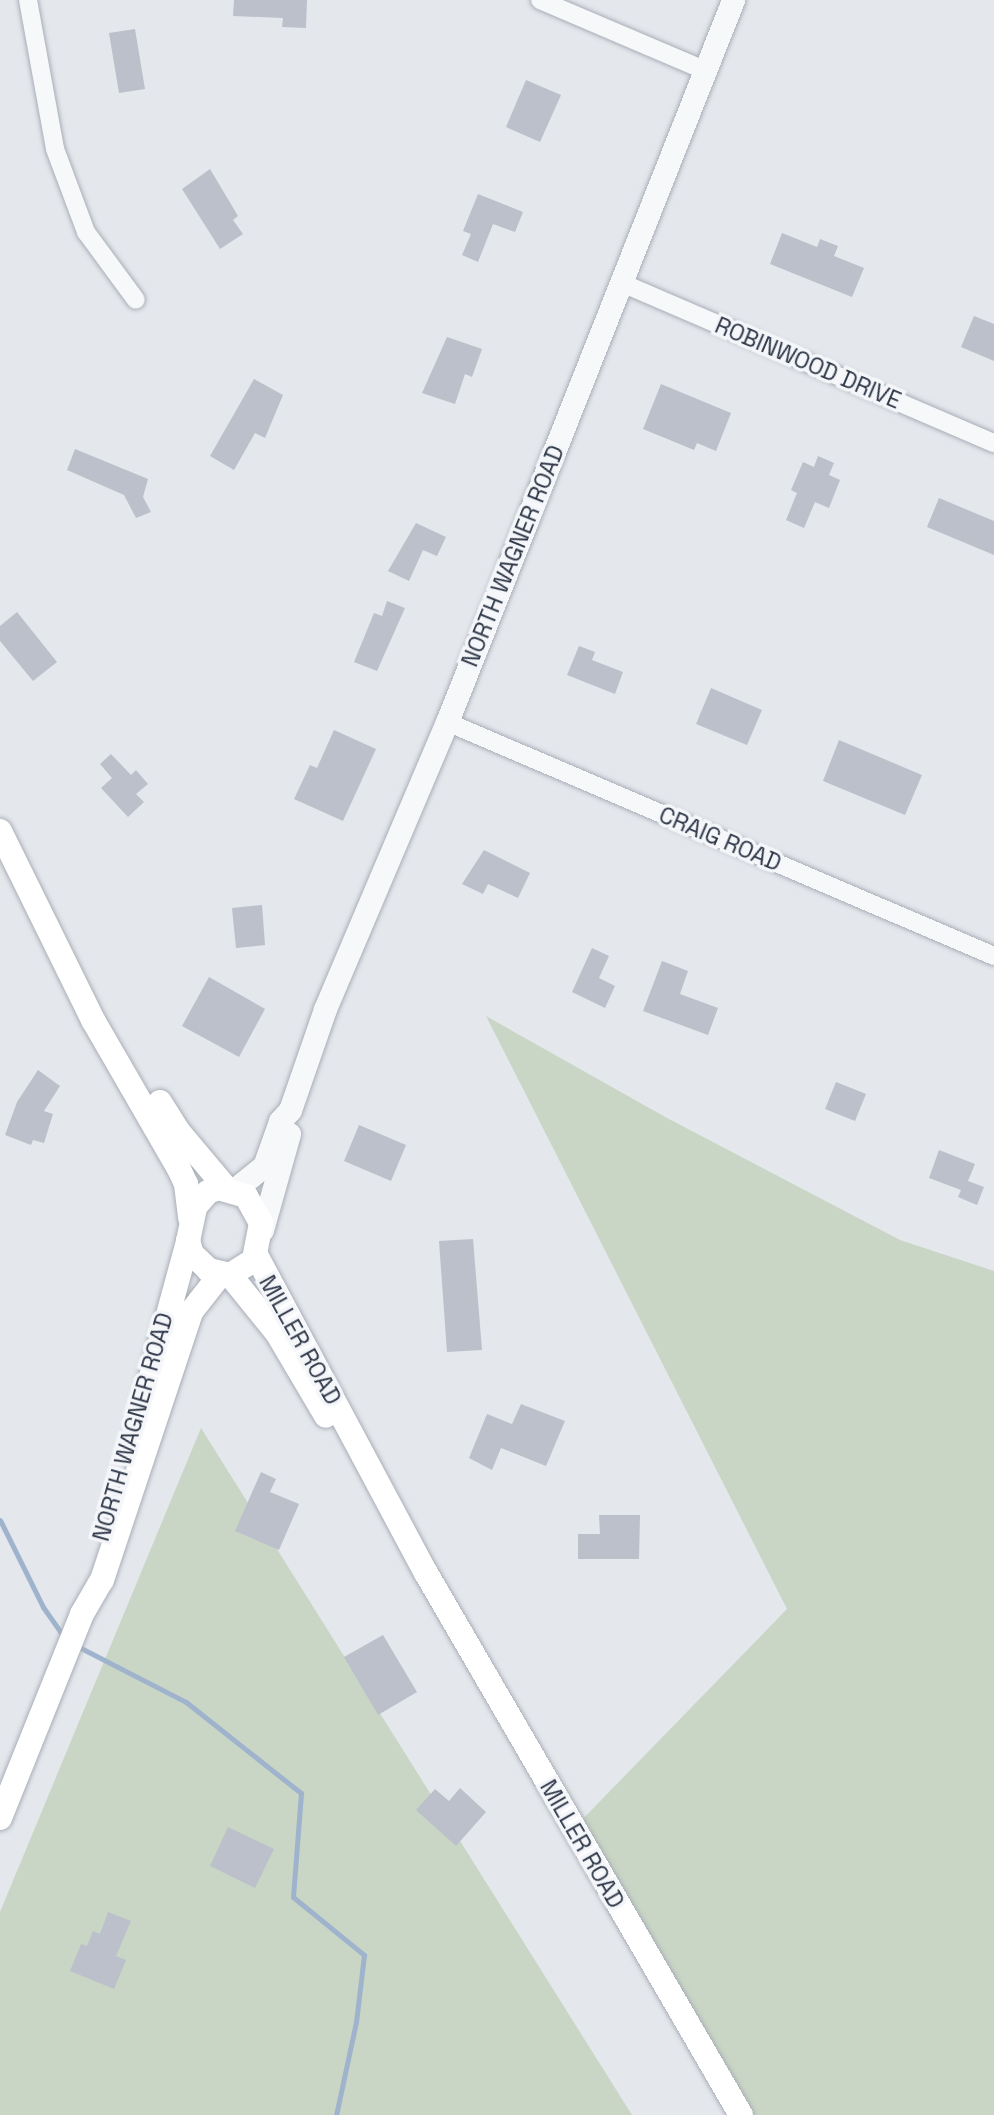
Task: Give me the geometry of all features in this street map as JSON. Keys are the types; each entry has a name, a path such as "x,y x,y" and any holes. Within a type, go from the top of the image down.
{"main road":[{"path":"0,831 42,911 93,1020 179,1168 189,1229 200,1263 225,1275 243,1270 256,1255 262,1230 254,1205 230,1189 178,1131 42,911"},
{"path":"189,1229 208,1192 230,1189"},
{"name":"NORTH WAGNER ROAD","path":"79,1621 83,1594 153,1374 189,1229"},
{"name":"MILLER ROAD","path":"256,1255 426,1573 741,2115"},
{"name":"NORTH WAGNER ROAD","path":"0,1818 79,1621 102,1580 191,1312 225,1275"},
{"name":"MILLER ROAD","path":"225,1275 277,1333 406,1550 426,1573"}],"street":[{"path":"28,0 55,149 86,232 136,300"},
{"path":"540,0 704,69"},
{"name":"NORTH WAGNER ROAD","path":"230,1189 264,1166 280,1121 290,1110 325,1010 447,722 733,0"},
{"name":"ROBINWOOD DRIVE","path":"622,283 994,443"},
{"name":"CRAIG ROAD","path":"447,722 994,956"},
{"name":"NORTH WAGNER ROAD","path":"262,1230 292,1121 290,1110"}],"green space":[{"path":"486,1016 667,1118 900,1240 994,1271 994,2115 741,2115 573,1829 787,1609"},
{"path":"201,1428 632,2115 0,2115 0,1912"}],"building":[{"path":"234,0 307,0 306,28 282,27 283,18 233,16"},
{"path":"135,29 145,89 119,93 109,33"},
{"path":"526,80 561,95 540,142 506,127"},
{"path":"210,169 238,216 233,220 243,234 220,249 182,189"},
{"path":"478,194 523,212 515,232 493,224 478,262 462,255 471,234 463,231"},
{"path":"782,233 817,247 820,239 838,246 834,256 864,268 852,297 770,264"},
{"path":"974,316 994,324 994,361 961,347"},
{"path":"447,337 482,349 472,377 465,374 455,404 422,393"},
{"path":"254,379 283,395 265,438 255,433 234,470 210,456"},
{"path":"661,384 731,413 716,451 697,443 694,450 643,429"},
{"path":"75,449 148,479 143,497 151,512 136,518 124,495 67,470"},
{"path":"818,456 834,463 829,475 840,480 829,508 815,502 804,528 786,520 797,493 791,490 803,462 814,467"},
{"path":"939,498 994,521 994,555 927,527"},
{"path":"416,523 446,537 437,556 423,550 409,581 388,571"},
{"path":"387,601 405,608 377,671 354,662 374,613 382,616"},
{"path":"17,612 57,662 33,681 0,641 0,626"},
{"path":"579,646 595,652 592,660 623,672 615,694 567,675"},
{"path":"711,688 762,710 747,745 696,724"},
{"path":"334,730 376,749 343,821 294,799 310,765 317,768"},
{"path":"839,740 922,775 905,815 823,781"},
{"path":"111,754 131,775 136,770 148,784 136,794 144,802 128,817 101,788 112,778 100,764"},
{"path":"484,850 530,873 518,898 488,884 483,894 462,884"},
{"path":"262,905 265,945 236,948 232,908"},
{"path":"592,948 609,956 599,978 615,986 605,1008 572,992"},
{"path":"662,961 688,971 680,994 718,1008 708,1035 643,1011"},
{"path":"209,977 265,1009 239,1057 182,1026"},
{"path":"38,1070 60,1086 44,1111 53,1114 44,1143 33,1140 31,1145 5,1135 17,1102"},
{"path":"836,1082 866,1094 855,1121 825,1109"},
{"path":"359,1125 406,1145 391,1181 344,1161"},
{"path":"939,1150 975,1164 968,1181 984,1187 977,1205 958,1197 961,1190 929,1178"},
{"path":"473,1239 482,1350 447,1352 439,1241"},
{"path":"521,1404 565,1421 546,1466 501,1448 492,1470 469,1458 487,1414 512,1424"},
{"path":"261,1472 276,1479 270,1492 299,1504 279,1550 235,1531"},
{"path":"599,1515 640,1515 639,1559 578,1559 578,1534 600,1534"},
{"path":"383,1635 417,1692 378,1715 344,1657"},
{"path":"460,1788 486,1812 456,1846 416,1810 435,1789 449,1801"},
{"path":"228,1827 274,1849 255,1888 210,1866"},
{"path":"108,1912 131,1921 116,1956 126,1960 114,1989 70,1971 81,1944 87,1946 93,1931 100,1934"}],"waterway":[{"path":"0,1520 43,1607 64,1637"},
{"path":"75,1645 186,1702 301,1793 293,1897 364,1955 356,2022 336,2115"}]}
